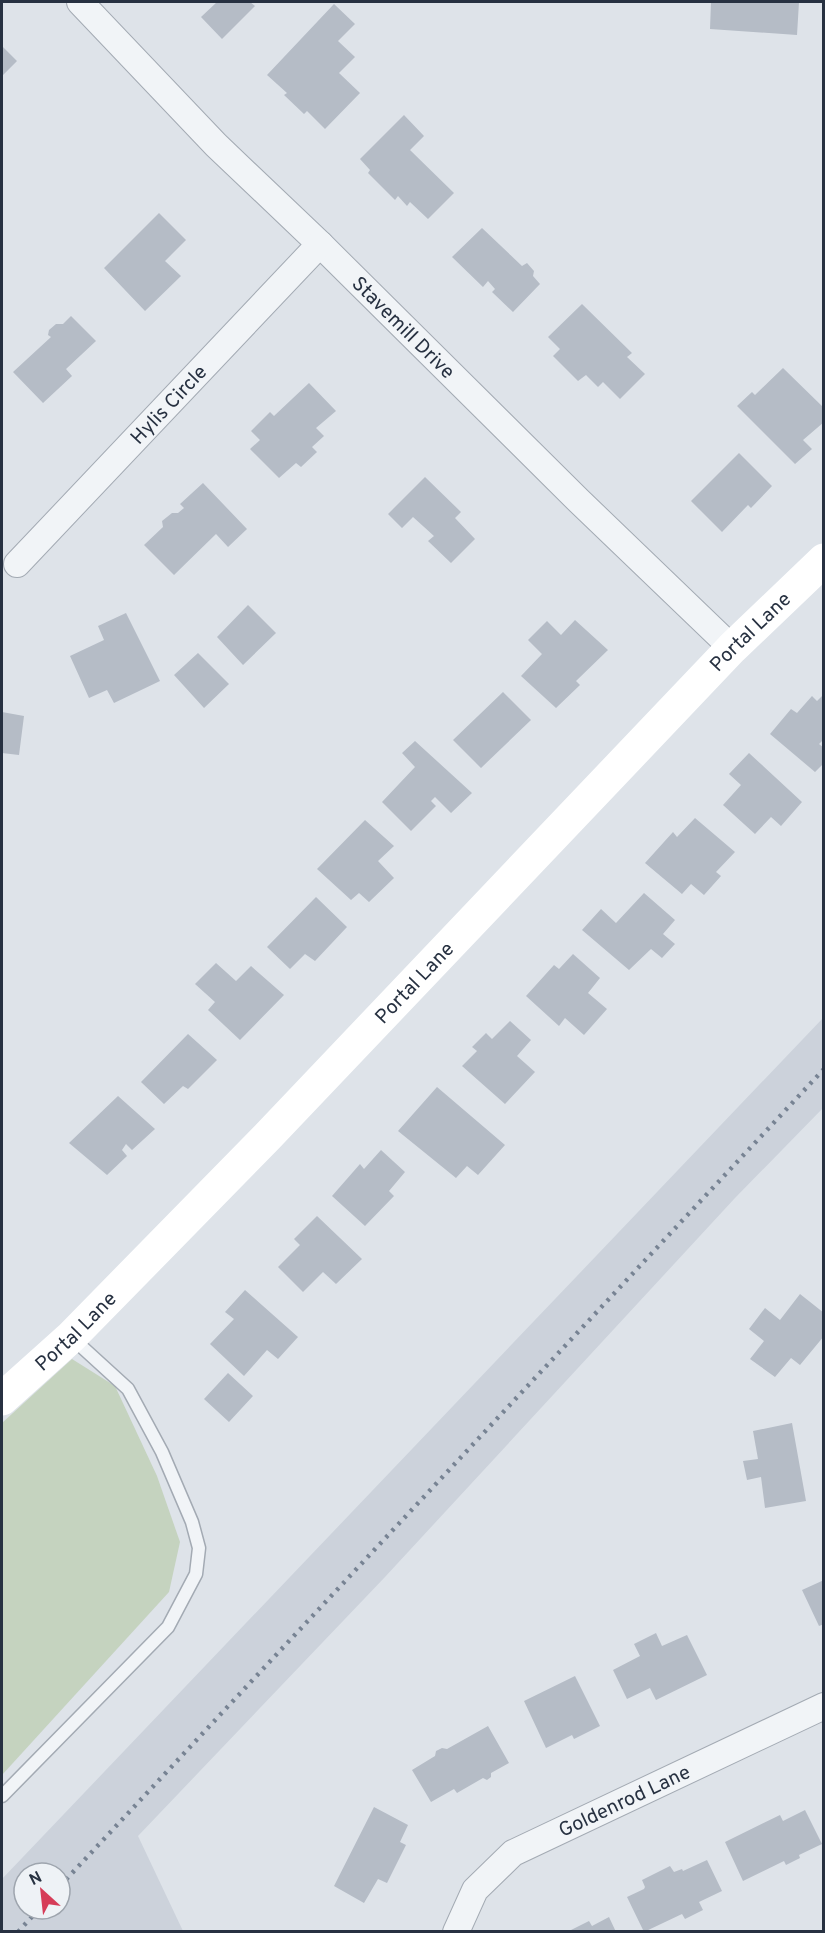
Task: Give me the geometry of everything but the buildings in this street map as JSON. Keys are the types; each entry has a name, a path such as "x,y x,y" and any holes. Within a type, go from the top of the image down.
{"street":[{"name":"Stavemill Drive","path":"80,2 216,145 732,648"},
{"name":"Hylis Circle","path":"18,564 320,244"},
{"name":"Portal Lane","path":"2,1399 70,1337 267,1137 732,648 824,560"},
{"name":"Goldenrod Lane","path":"456,1932 475,1890 513,1853 824,1706"}],"lane":[{"path":"2,1796 168,1628 196,1574 200,1548 192,1522 162,1452 128,1389 70,1337"}],"shaded area":[{"path":"823,1018 823,1108 735,1198 385,1577 138,1836 183,1931 2,1931 2,1879 12,1869 12,1921 72,1921 72,1861 19,1861"}],"green space":[{"path":"72,1359 115,1386 157,1476 180,1542 169,1592 2,1775 2,1423"}],"railway":[{"path":"72,1873 824,1069"},
{"path":"18,1932 28,1921"}]}
